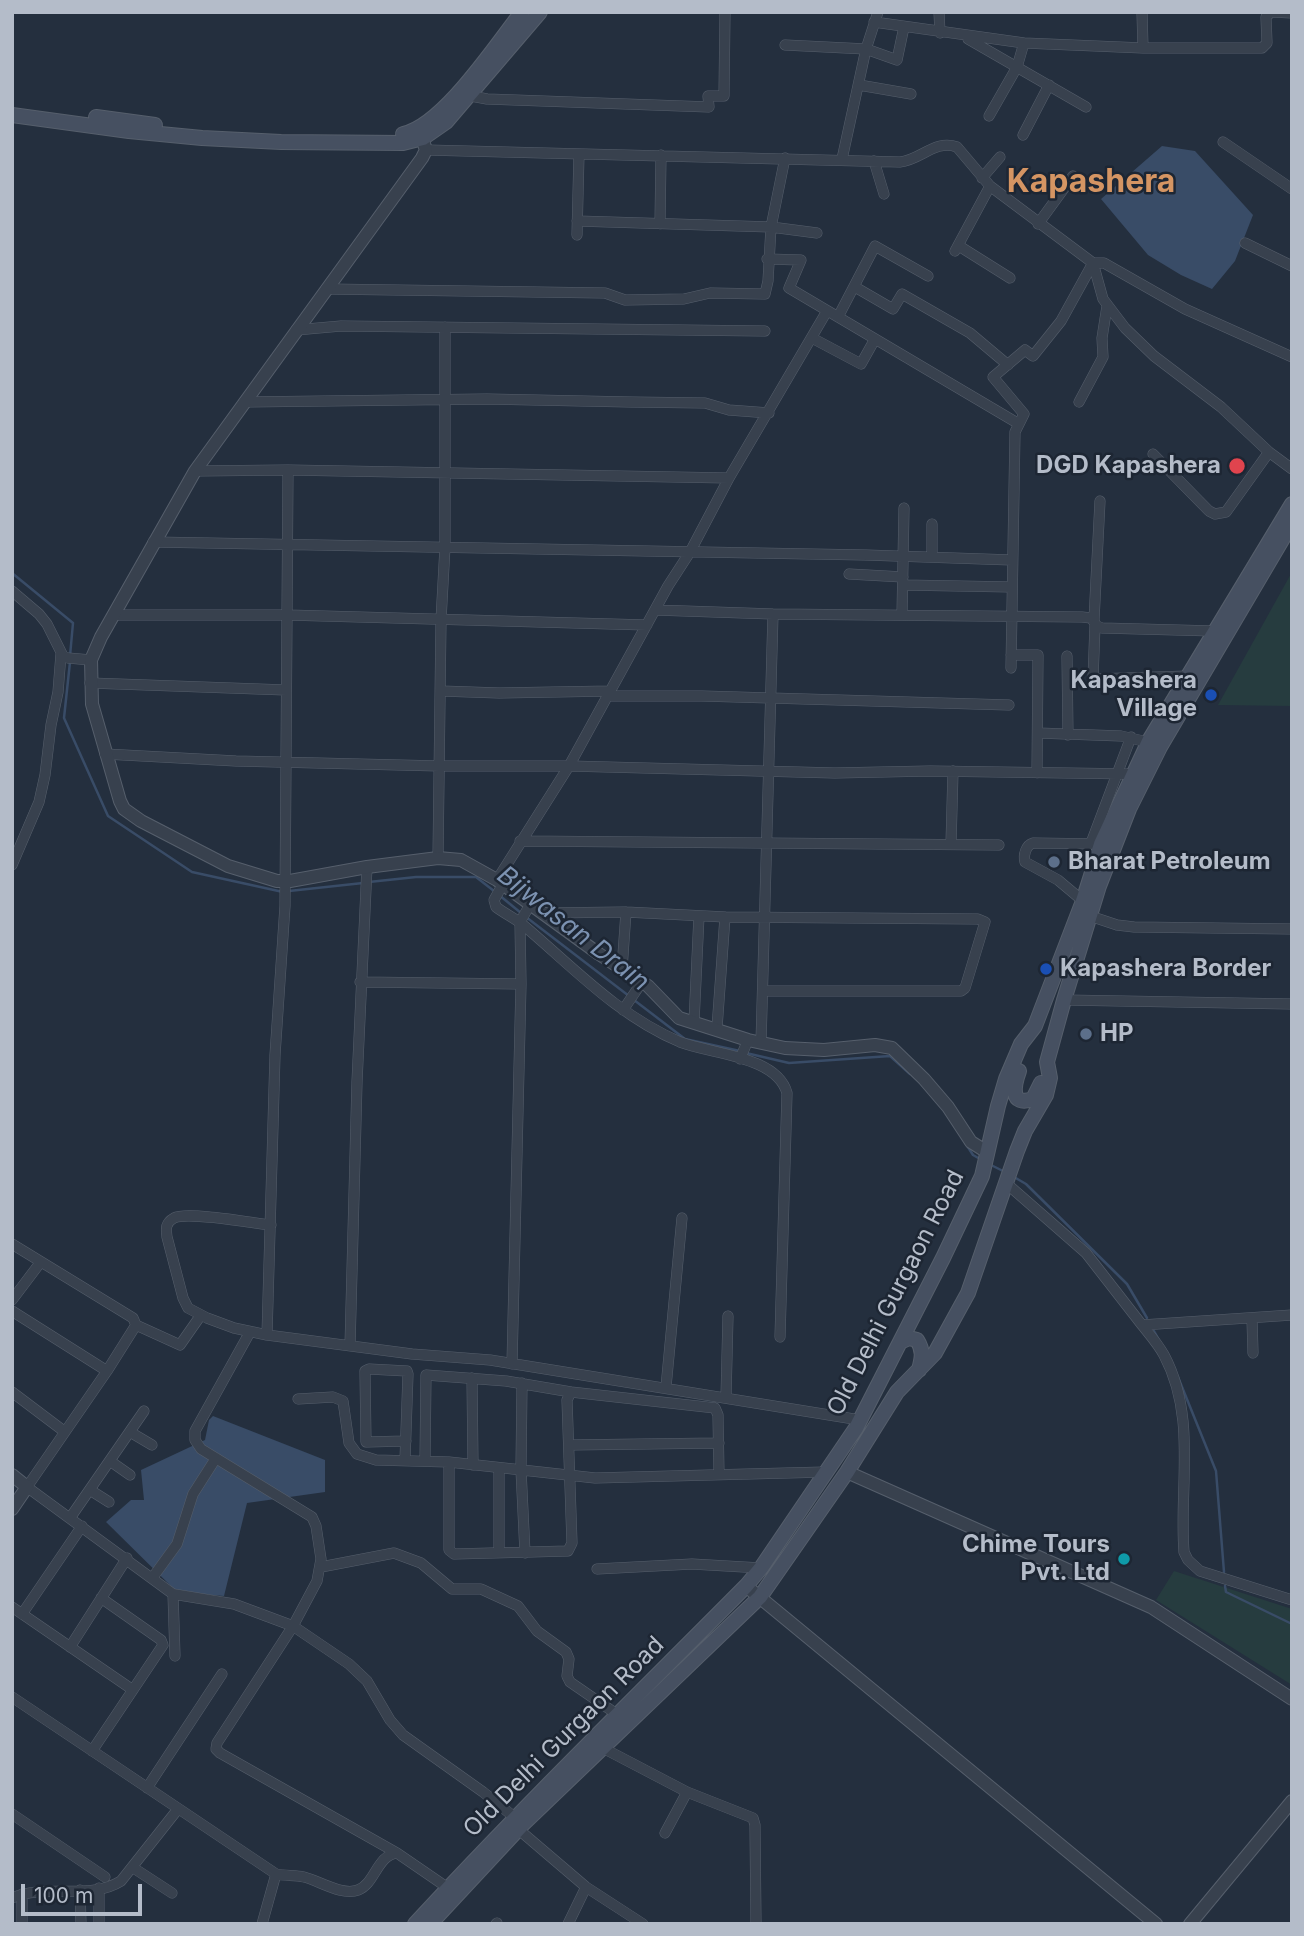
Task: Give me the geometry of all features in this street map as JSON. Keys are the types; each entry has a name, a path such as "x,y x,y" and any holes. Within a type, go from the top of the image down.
{"main road":[{"path":"423,139 432,121 522,12"},
{"path":"12,115 202,138 385,144 423,139 446,122 471,96 540,12"},
{"path":"12,105 216,131 401,134 423,139"},
{"name":"Old Delhi Gurgaon Road","path":"415,1924 448,1888 597,1744 760,1597 850,1469 897,1392 935,1353 968,1293 1025,1131 1046,1095 1050,1078 1047,1062 1090,916 1155,744 1188,676 1292,504"},
{"name":"Old Delhi Gurgaon Road","path":"597,1744 618,1715 761,1568 860,1420 982,1176 1006,1079 1021,1044 1035,1026 1083,901 1096,844 1135,774 1292,523"},
{"path":"1035,1026 1014,1084 1014,1093 1019,1099 1027,1102 1033,1099 1047,1062"},
{"path":"900,1342 909,1338 917,1340 922,1347 919,1370"},
{"name":"Old Delhi Gurgaon Road","path":"430,1924 518,1823"}],"street":[{"path":"471,96 486,99 709,107 708,96 724,96 725,12"},
{"path":"939,12 940,33"},
{"path":"1142,12 1143,48"},
{"path":"842,159 866,49 876,17 904,27 1024,43 1143,48 1262,48 1267,43 1266,17 1272,12 1292,13"},
{"path":"785,45 866,49 897,60 904,27"},
{"path":"961,35 1086,107"},
{"path":"989,116 1017,67 1024,43"},
{"path":"859,85 911,94"},
{"path":"1023,135 1049,85"},
{"path":"780,1337 787,1093 781,1079 748,1048 717,1028 673,1014 622,969 545,913 529,906 461,860 439,858 367,867 284,885 237,870 129,814 120,801 92,704 89,660 195,471 326,289 423,139 579,154 874,161 906,161 938,145 950,144 961,151 986,182 1038,224 1093,263 1104,263 1179,306 1292,357"},
{"path":"1223,142 1292,189"},
{"path":"577,235 579,154"},
{"path":"660,224 661,155"},
{"path":"1000,157 957,248 1010,278"},
{"path":"326,289 606,293 625,300 684,299 710,293 766,293 771,227 785,158"},
{"path":"874,161 884,194"},
{"path":"1038,224 1073,176"},
{"path":"577,222 771,227 817,233"},
{"path":"1245,243 1292,267"},
{"path":"838,317 875,246 928,276"},
{"path":"767,259 802,260 789,288 1019,424"},
{"path":"1093,263 1107,306 1120,323 1154,356 1221,407 1269,452 1292,469"},
{"path":"1011,668 1015,432 1024,412 993,377 1025,351 1033,356 1061,321 1093,263"},
{"path":"855,287 893,309 902,294 970,333 1008,365"},
{"path":"1079,402 1103,357 1102,338 1107,306"},
{"path":"827,311 729,478 569,766 520,841 500,884 495,900 496,907 521,920 624,1008 679,1041 799,1050 875,1045 892,1048 925,1079 971,1142 986,1157"},
{"path":"296,330 341,326 765,331"},
{"path":"439,858 441,620 446,473 445,327"},
{"path":"812,338 861,364 874,339"},
{"path":"244,402 446,399 705,403 729,410 769,413"},
{"path":"1153,454 1209,511 1220,514 1226,512 1269,452"},
{"path":"195,471 288,470 729,478"},
{"path":"267,1335 275,1055 285,906 288,470"},
{"path":"1100,501 1093,679 1188,676"},
{"path":"902,615 904,508"},
{"path":"932,524 932,556"},
{"path":"153,542 932,556 1012,560"},
{"path":"849,574 903,581 1012,587"},
{"path":"12,591 47,624 64,658 39,802 15,851 12,865"},
{"path":"655,610 1082,617 1102,628 1214,631"},
{"path":"748,1048 763,990 773,614"},
{"path":"113,615 287,615 647,625"},
{"path":"1011,656 1038,655 1037,772"},
{"path":"1067,656 1068,735"},
{"path":"64,658 89,660"},
{"path":"90,683 286,690"},
{"path":"441,691 609,693 1009,705"},
{"path":"1038,733 1131,737 1155,744"},
{"path":"1083,901 1058,880 1025,862 1024,857 1028,846 1033,843 1096,844 1116,774 1131,737"},
{"path":"106,754 236,761 440,766 569,766 835,773 953,771 1135,774"},
{"path":"951,844 953,771"},
{"path":"520,841 999,845"},
{"path":"350,1346 360,982 367,867"},
{"path":"512,1364 521,920 529,906"},
{"path":"545,913 626,912 699,916 978,919 983,920 986,925 965,988 961,991 763,990"},
{"path":"622,969 626,912"},
{"path":"694,1022 699,916"},
{"path":"717,1028 725,916"},
{"path":"1090,916 1117,925 1134,927 1292,929"},
{"path":"360,982 521,984"},
{"path":"624,1008 640,984"},
{"path":"1064,1000 1292,1004"},
{"path":"1008,1176 1086,1253 1160,1348 1171,1369 1184,1417 1184,1552 1188,1560 1200,1571 1292,1600"},
{"path":"271,1225 191,1216 174,1218 166,1225 185,1304 201,1315 267,1335 512,1364 860,1420"},
{"path":"666,1387 682,1218"},
{"path":"12,1244 133,1318 136,1325 180,1345 201,1315"},
{"path":"12,1300 40,1263"},
{"path":"12,1311 107,1371"},
{"path":"726,1397 728,1315"},
{"path":"1142,1325 1292,1315"},
{"path":"1252,1319 1253,1353"},
{"path":"12,1509 136,1325"},
{"path":"250,1332 195,1431 197,1446 312,1517 318,1536 321,1567 317,1581 293,1626 217,1743 216,1749 397,1853 448,1888"},
{"path":"405,1460 406,1441 407,1371 365,1371 366,1442 406,1441"},
{"path":"425,1461 426,1375 522,1382 571,1392 715,1408 718,1415 719,1474"},
{"path":"471,1378 473,1465"},
{"path":"522,1382 521,1470 525,1553"},
{"path":"12,1392 65,1432"},
{"path":"449,1462 450,1552 454,1555 564,1552 571,1547 567,1400 571,1392"},
{"path":"298,1399 339,1399 345,1406 346,1434 357,1454 376,1460 449,1462 595,1478 825,1472"},
{"path":"71,1518 144,1411"},
{"path":"130,1432 152,1445"},
{"path":"569,1445 719,1443"},
{"path":"153,1577 177,1544 193,1494 216,1458"},
{"path":"110,1461 130,1475"},
{"path":"499,1468 499,1553"},
{"path":"850,1469 1144,1597 1292,1691"},
{"path":"850,1469 1144,1604 1292,1699"},
{"path":"12,1475 173,1594 234,1604 293,1626 359,1672 403,1735 484,1792 586,1887 643,1924"},
{"path":"90,1490 109,1502"},
{"path":"22,1614 82,1526"},
{"path":"321,1567 383,1554 404,1555 427,1566 447,1587 478,1587 514,1604 537,1631 566,1652 569,1659 567,1676 570,1682 618,1715"},
{"path":"70,1647 127,1558"},
{"path":"597,1569 692,1564 761,1568"},
{"path":"746,1586 1156,1924"},
{"path":"173,1594 176,1656"},
{"path":"101,1598 163,1642"},
{"path":"12,1607 133,1690"},
{"path":"163,1642 175,1638"},
{"path":"92,1751 163,1642"},
{"path":"147,1788 222,1674"},
{"path":"12,1697 276,1874 306,1878 342,1890 356,1891 363,1888 387,1856 397,1853"},
{"path":"597,1744 687,1793 753,1818 756,1924"},
{"path":"665,1833 687,1793"},
{"path":"1190,1924 1292,1801"},
{"path":"22,1924 17,1896 80,1891 111,1886 121,1881 178,1809"},
{"path":"12,1814 105,1877"},
{"path":"132,1867 172,1893"},
{"path":"262,1924 276,1874"},
{"path":"568,1924 586,1887"},
{"path":"99,1888 99,1924"},
{"path":"80,1891 81,1924"}],"green space":[{"path":"1292,572 1292,706 1218,705"},
{"path":"1174,1571 1292,1609 1292,1685 1156,1600"}],"water":[{"path":"1162,146 1195,151 1253,215 1235,261 1212,289 1181,275 1148,255 1101,199"},
{"path":"213,1416 325,1460 325,1492 247,1503 224,1596 177,1592 106,1522 131,1500 144,1500 141,1470 205,1440 209,1420"}],"waterway":[{"name":"Bijwasan Drain","path":"12,573 73,623 70,656"},
{"name":"Bijwasan Drain","path":"70,662 64,718 108,816 192,872 283,892"},
{"name":"Bijwasan Drain","path":"369,882 416,877 476,877 494,891"},
{"name":"Bijwasan Drain","path":"289,891 363,883"},
{"name":"Bijwasan Drain","path":"499,895 521,913"},
{"name":"Bijwasan Drain","path":"526,917 629,996"},
{"name":"Bijwasan Drain","path":"634,1000 685,1039 740,1051"},
{"name":"Bijwasan Drain","path":"746,1053 789,1063 890,1056 910,1074"},
{"name":"Bijwasan Drain","path":"966,1144 973,1155 980,1159"},
{"name":"Bijwasan Drain","path":"989,1164 1005,1172"},
{"name":"Bijwasan Drain","path":"1014,1177 1026,1184 1127,1284 1147,1318"},
{"name":"Bijwasan Drain","path":"1154,1331 1159,1340"},
{"name":"Bijwasan Drain","path":"1178,1377 1216,1471 1224,1572"},
{"name":"Bijwasan Drain","path":"1225,1586 1226,1592 1292,1624"}],"place":[{"name":"DGD Kapashera","path":"1237,466"},
{"name":"Kapashera Village","path":"1211,695"},
{"name":"Bharat Petroleum","path":"1054,862"},
{"name":"Kapashera Border","path":"1046,969"},
{"name":"HP","path":"1086,1034"},
{"name":"Chime Tours Pvt. Ltd","path":"1124,1559"}],"district":[{"name":"Kapashera","path":"1091,182"}]}
